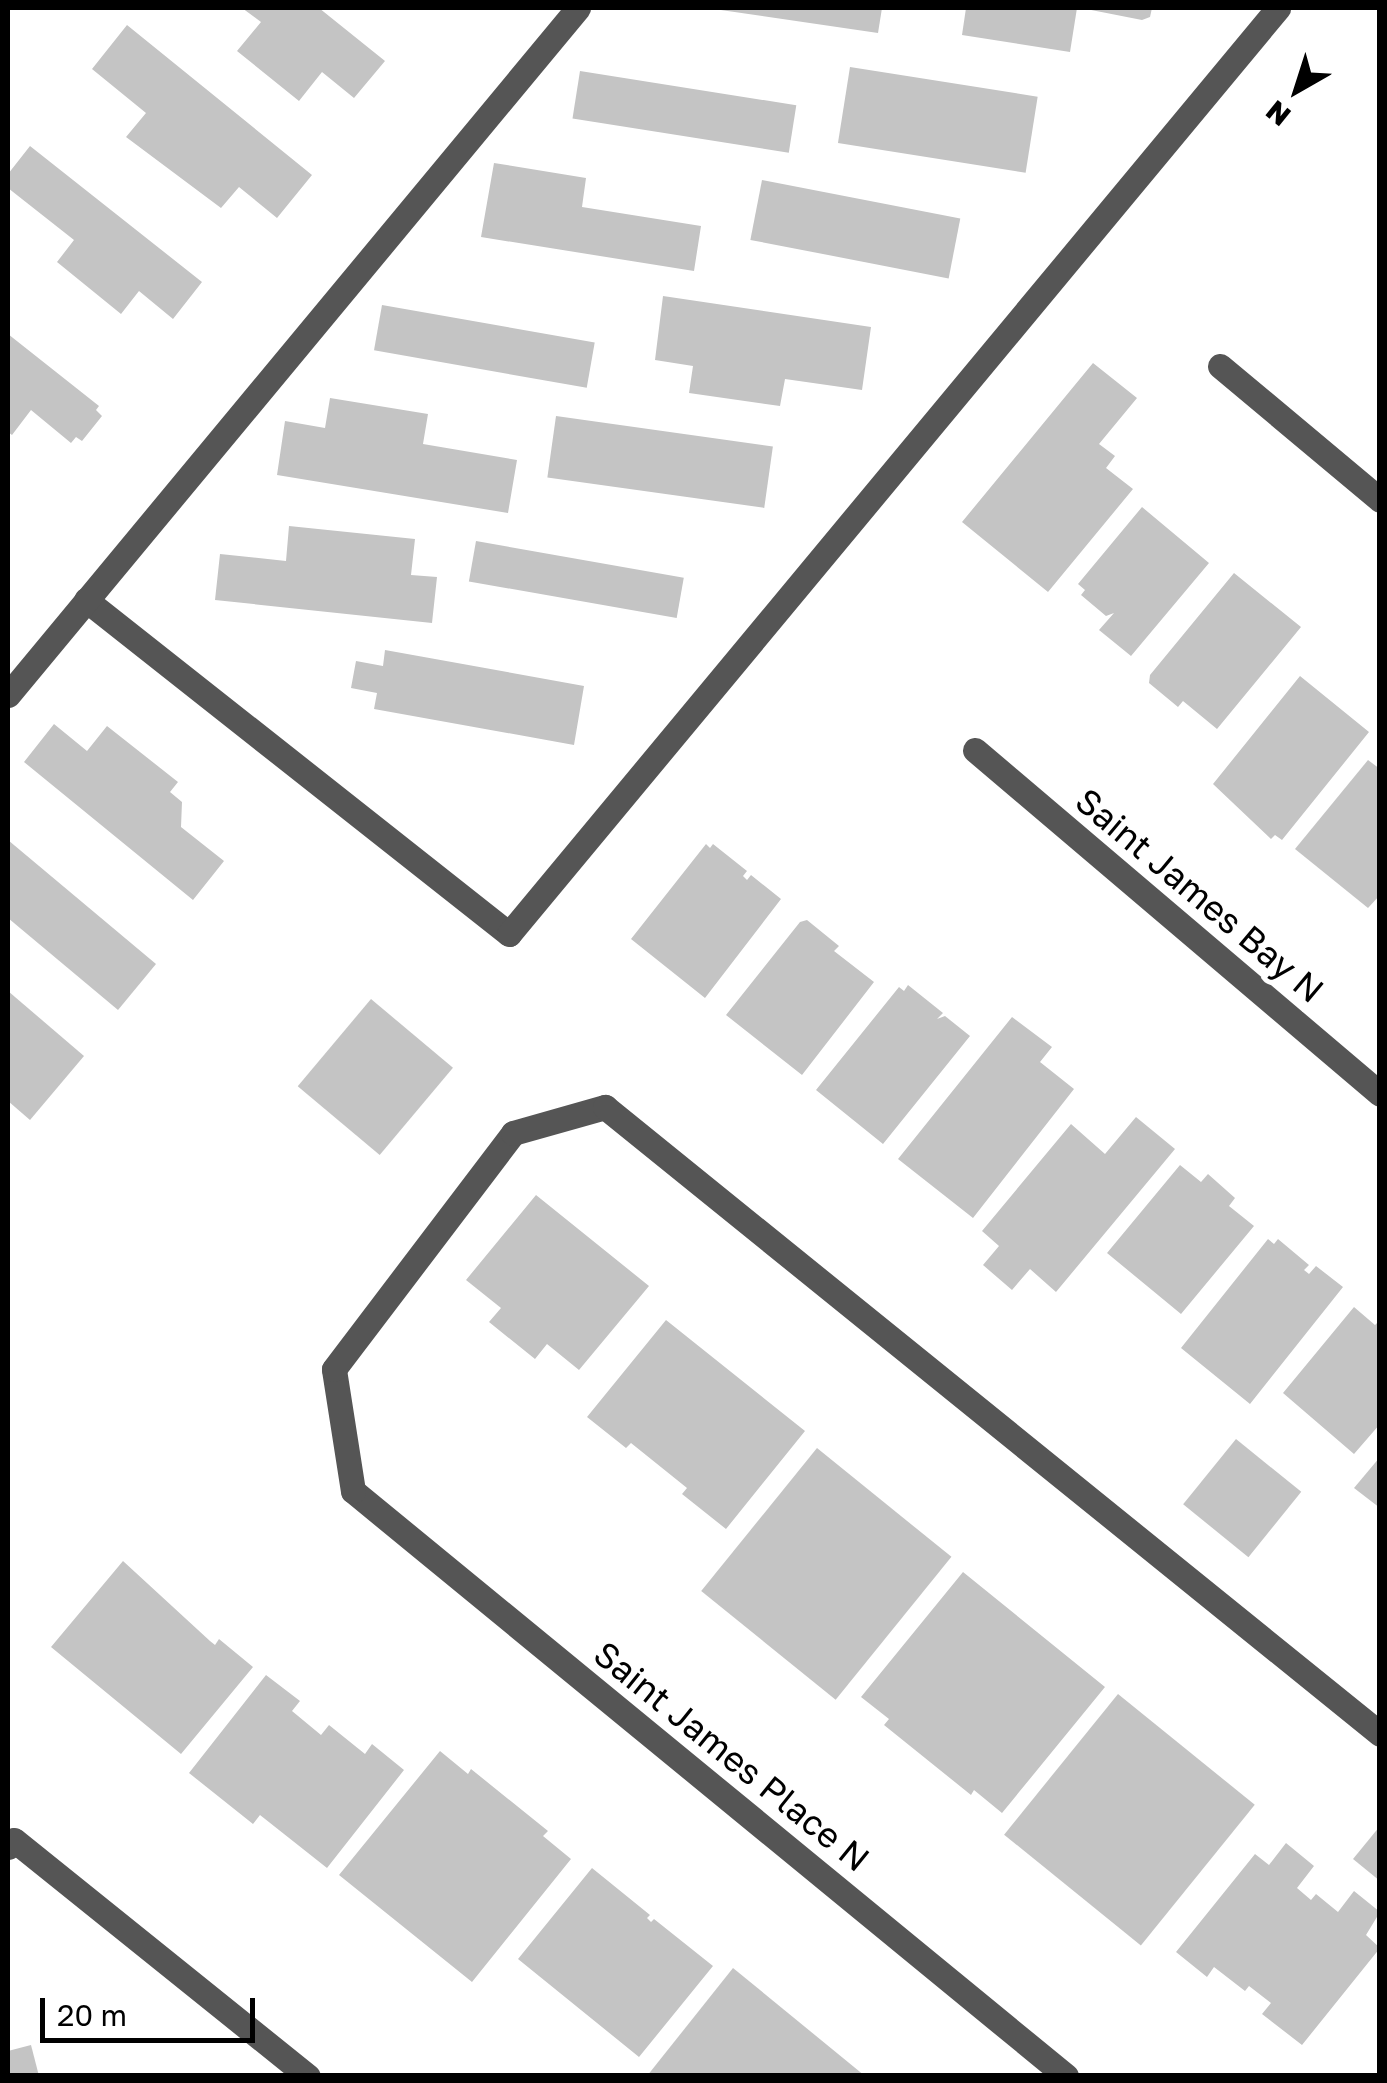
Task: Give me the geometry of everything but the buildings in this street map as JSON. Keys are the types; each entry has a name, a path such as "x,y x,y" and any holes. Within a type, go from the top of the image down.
{"street":[{"path":"8,694 578,8"},
{"path":"86,600 509,934 1278,8"},
{"path":"1220,366 1380,500"},
{"name":"Saint James Bay N","path":"975,750 1380,1094"},
{"name":"Saint James Place N","path":"1066,2076 353,1491 334,1369 513,1133 605,1107 1380,1734"},
{"path":"8,1847 14,1840 308,2076"}]}
